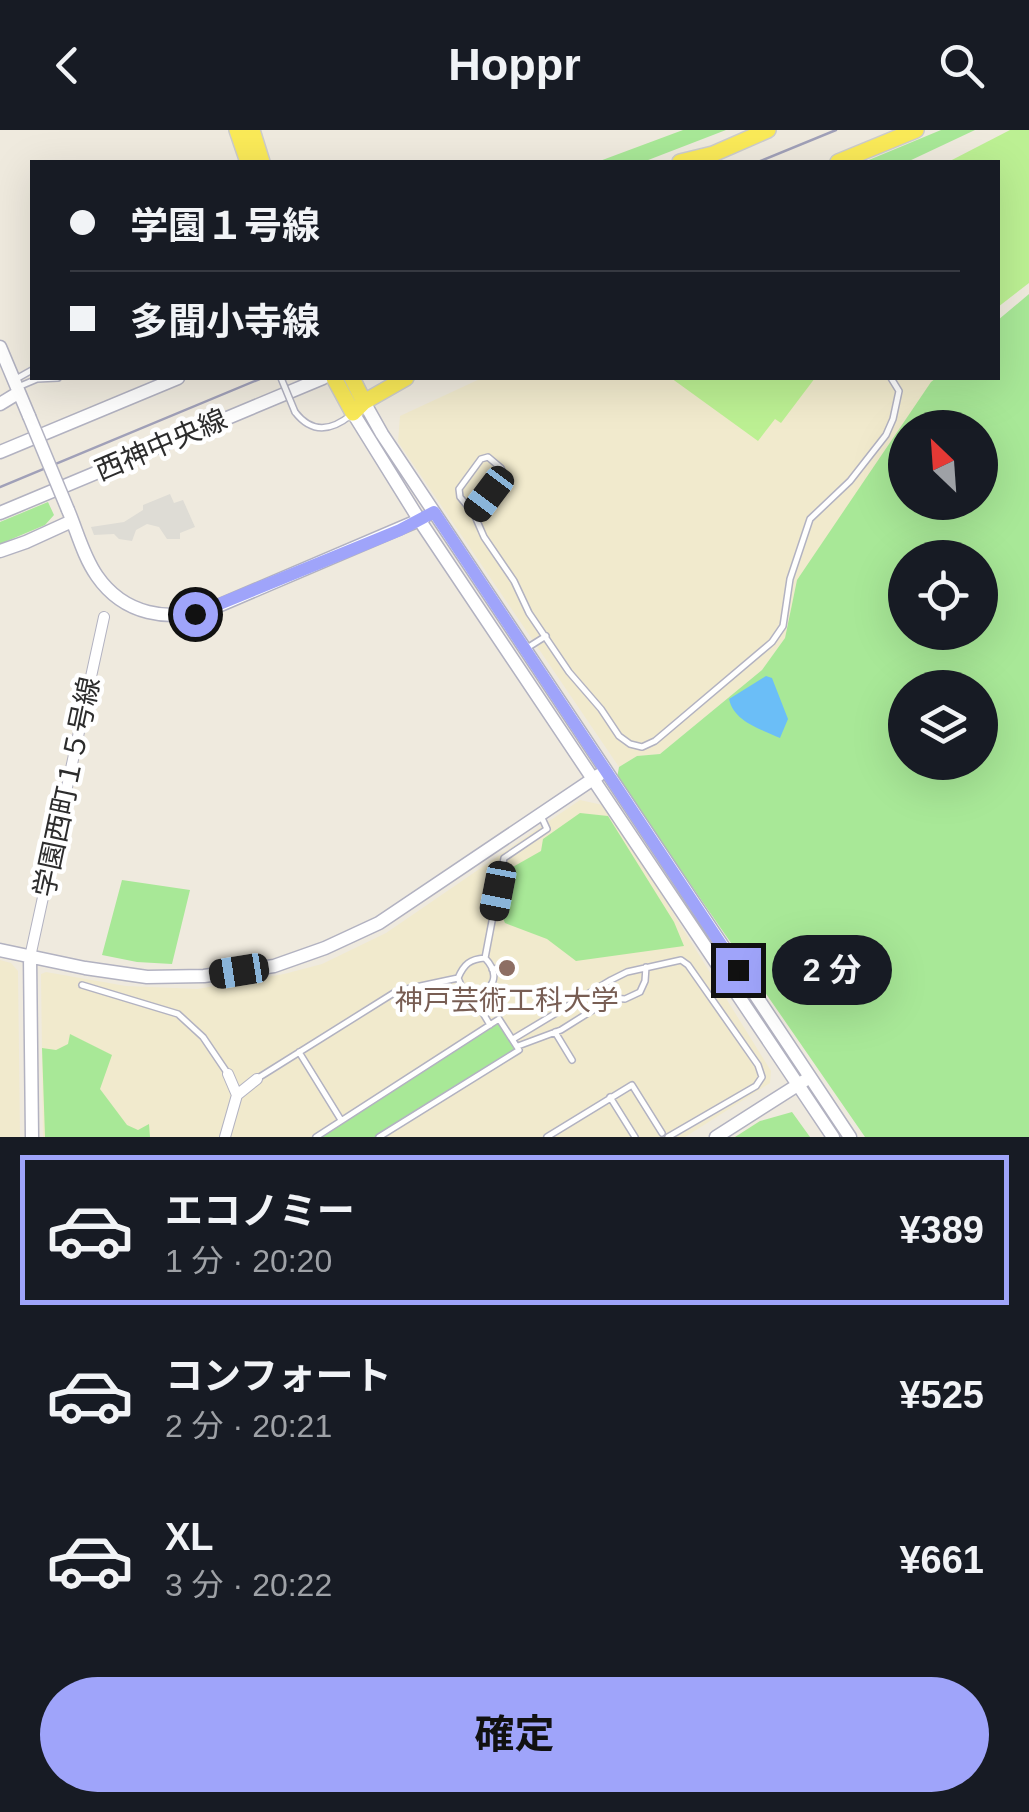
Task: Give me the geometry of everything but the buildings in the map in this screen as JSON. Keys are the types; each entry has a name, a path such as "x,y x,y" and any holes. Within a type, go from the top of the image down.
{"main road":[{"path":"237,130 247,160"},
{"path":"252,130 261,160"},
{"path":"688,160 768,130"},
{"path":"843,160 916,130"},
{"path":"354,395 400,380"}],"street":[{"path":"697,160 712,154"},
{"path":"0,347 90,564 110,591 139,610 180,616 211,609 434,512"},
{"name":"西神中央線","path":"0,452 173,380"},
{"name":"西神中央線","path":"0,513 318,380"},
{"path":"0,404 16,387"},
{"path":"354,395 526,650 599,775"},
{"path":"354,395 420,520 599,775 804,1081 850,1137"},
{"path":"0,551 26,542 70,515"},
{"name":"学園西町１５号線","path":"30,957 104,617"},
{"path":"0,950 147,977 204,976 274,966 379,923 599,775"},
{"path":"30,957 32,1137"},
{"path":"228,1074 237,1095"},
{"path":"225,1137 237,1095 258,1079"},
{"path":"716,1137 804,1081"},
{"path":"804,1081 833,1137"}],"lane":[{"path":"16,387 30,372"},
{"path":"16,387 34,380"},
{"path":"282,380 295,412 305,424 324,429 339,425 354,395"},
{"path":"474,514 504,475 488,457 481,459 459,489 460,497 569,672 618,736 642,747 655,741 772,642 783,626 790,579 810,519 850,480 886,435 899,391 893,380"},
{"path":"526,650 546,636"},
{"path":"474,998 487,992 493,982 492,968 485,958 504,858 547,829 540,816"},
{"path":"485,958 473,959 462,967 458,978 490,1025"},
{"path":"513,1039 627,972 681,960 758,1065 762,1078 756,1086 665,1135 632,1085 550,1136"},
{"path":"492,968 512,967"},
{"path":"593,991 625,999 640,992 646,967"},
{"path":"258,1079 397,991 458,978"},
{"path":"82,985 178,1014 204,1036 228,1074"},
{"path":"518,1046 555,1032 612,998"},
{"path":"316,1137 499,1019 520,1050 378,1137"},
{"path":"555,1032 572,1060"},
{"path":"299,1052 341,1120"},
{"path":"610,1097 635,1137"}],"shaded area":[{"path":"478,380 935,380 914,410 888,410 888,448 797,580 785,638 762,670 660,754 637,756 619,767 398,442 400,416"},
{"path":"170,494 174,503 183,500 195,527 180,533 180,539 167,539 159,527 147,524 136,530 132,541 114,534 94,535 91,527 124,522 143,510 143,505"},
{"name":"神戸芸術工科大学","path":"580,800 607,806 771,1071 770,1083 685,1137 43,1137 41,974 126,986 197,989 322,964 386,933"},
{"path":"0,960 11,963 18,971 20,1137 0,1137"}],"green space":[{"path":"683,130 726,130 648,160 602,160"},
{"path":"941,130 975,130 911,160 869,160"},
{"path":"1010,130 1029,130 1029,283 1000,305 1000,160 952,160"},
{"path":"1029,294 1029,1137 865,1137 617,778 619,767 637,756 660,754 762,670 785,638 797,580 888,446 888,520 998,520 998,410 912,410 934,380 1000,380 1000,318"},
{"path":"674,380 813,380 781,423 775,419 758,441"},
{"path":"48,502 54,515 45,525 0,544 0,522"},
{"path":"580,813 608,816 674,922 684,946 576,961 547,939 505,923 501,902 511,868 541,851 543,839"},
{"path":"122,880 190,890 172,964 102,955"},
{"path":"499,1019 519,1050 379,1137 317,1137"},
{"path":"70,1034 112,1055 100,1089 127,1125 138,1130 149,1124 150,1137 45,1137 42,1048 56,1050 68,1044"},
{"path":"792,1112 810,1137 735,1137 760,1121"}],"water":[{"path":"766,676 772,678 788,719 780,738 742,719 729,699"}],"railway":[{"path":"763,160 836,130"},
{"path":"0,487 257,380"}],"place":[{"name":"神戸芸術工科大学","path":"507,968"}],"route":[{"path":"195,614 400,530 434,512 738,970"}]}
